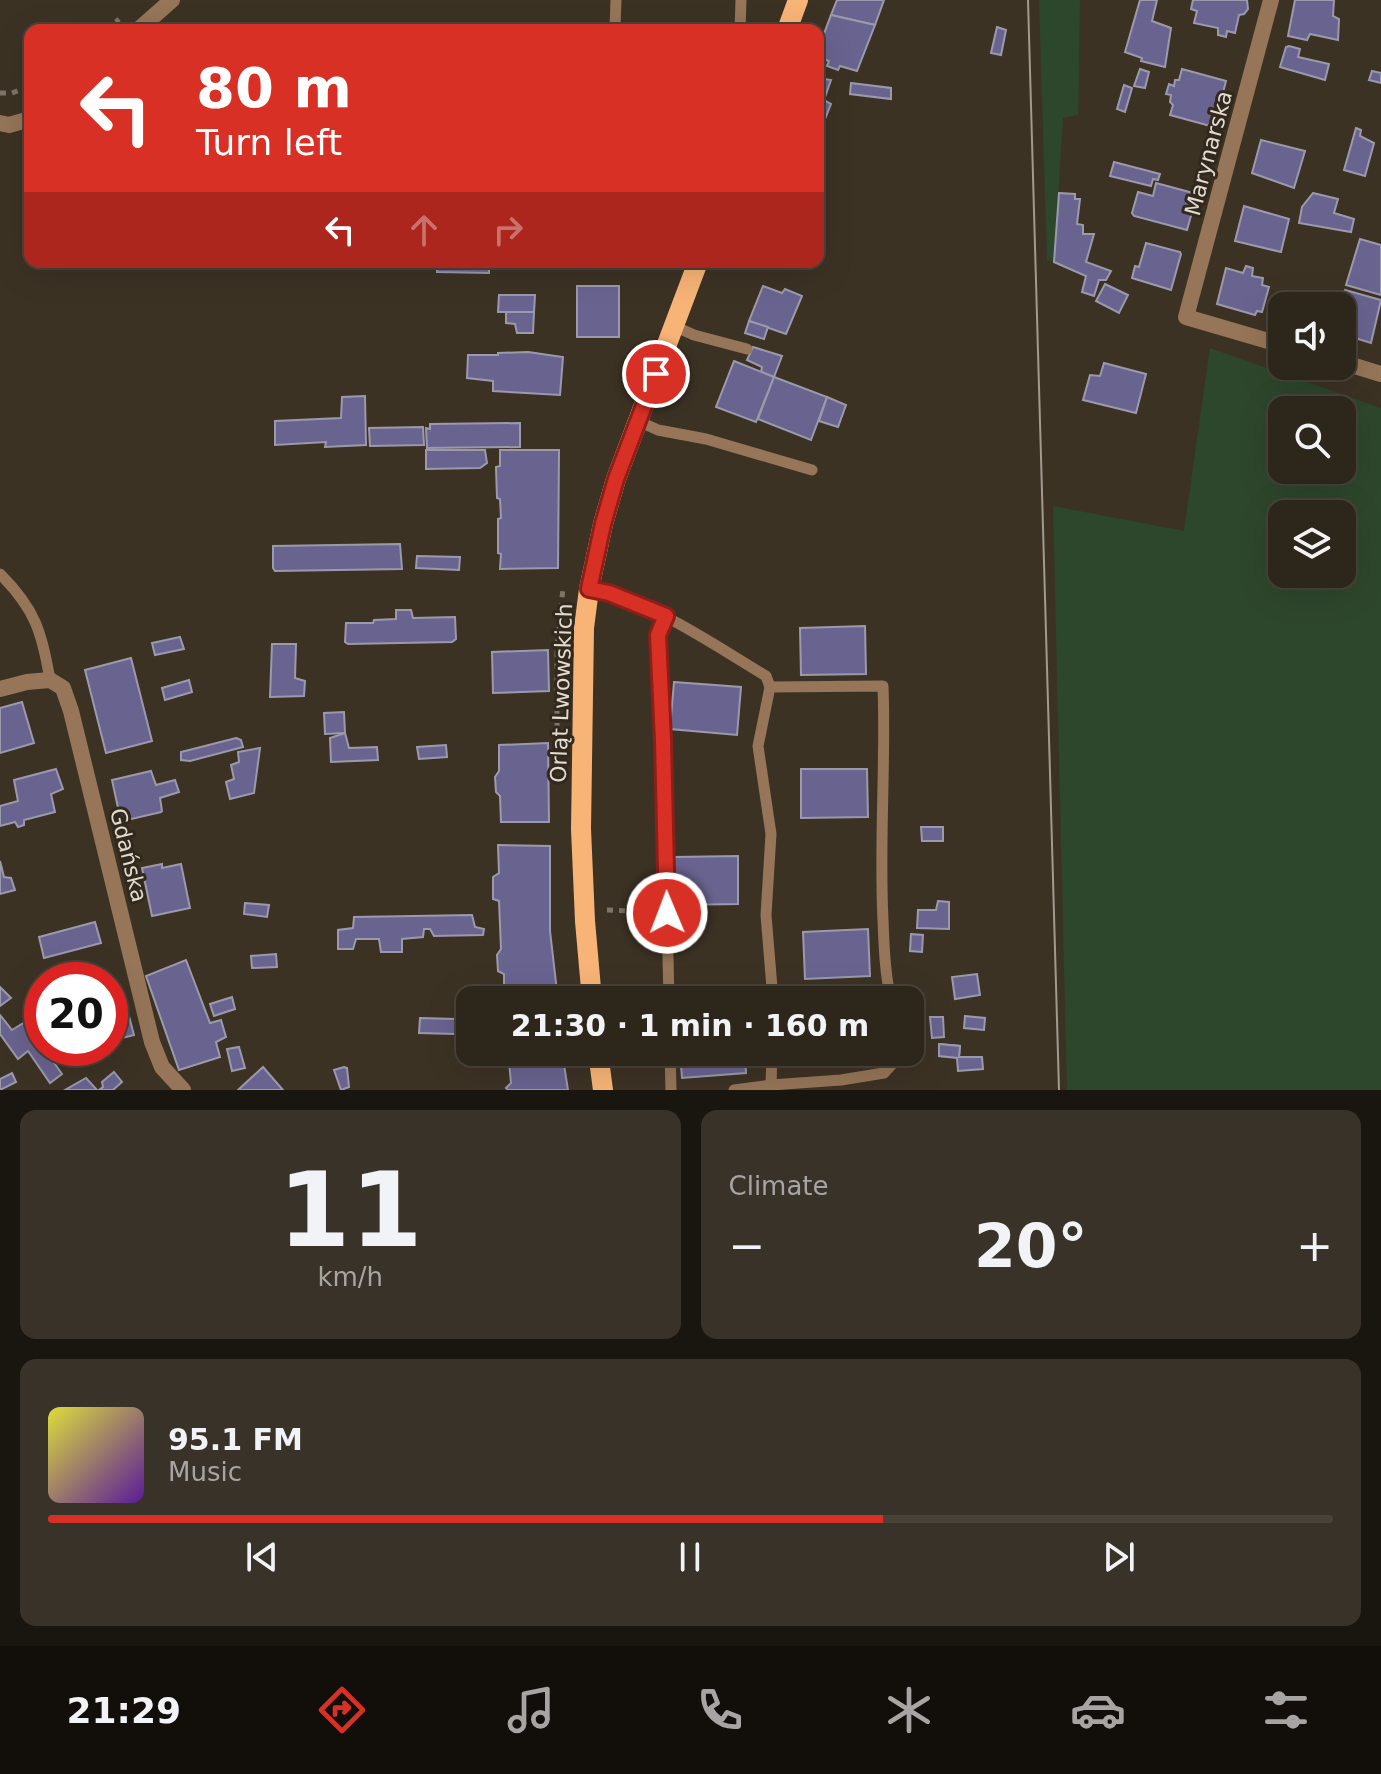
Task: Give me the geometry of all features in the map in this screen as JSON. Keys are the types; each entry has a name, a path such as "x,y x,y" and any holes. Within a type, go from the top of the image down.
{"main road":[{"path":"789,24 798,0"},
{"name":"Orląt Lwowskich","path":"591,986 581,829 584,628 589,589 616,479 696,268"},
{"path":"600,1066 603,1090"}],"street":[{"path":"145,24 172,0"},
{"name":"Marynarska","path":"1268,341 1186,317 1271,0"},
{"path":"0,123 9,125 24,121"},
{"path":"1356,366 1381,374"},
{"path":"0,689 50,680"},
{"name":"Gdańska","path":"50,680 63,688 71,711 152,1042 162,1067 183,1090"}],"lane":[{"path":"615,24 616,0"},
{"path":"740,24 741,0"},
{"path":"674,326 694,335 747,349"},
{"path":"638,421 658,430 706,439 812,470"},
{"path":"0,574 31,611 41,635 50,680"},
{"path":"589,589 609,593 666,616 766,676 770,687 758,746 771,834 766,915 772,986"},
{"path":"666,616 658,635 669,986"},
{"path":"770,687 883,686 885,743 881,886 888,986"},
{"path":"670,1066 671,1090"},
{"path":"771,1085 772,1066"},
{"path":"734,1090 841,1080 884,1073 890,1066"}],"path":[{"path":"0,93 24,88"},
{"path":"605,899 608,924"},
{"path":"607,910 667,913"}],"green space":[{"path":"1039,0 1080,0 1078,115 1063,118 1054,262 1047,260"},
{"path":"1210,348 1268,368 1268,380 1301,380 1347,396 1268,396 1268,484 1356,484 1356,399 1381,408 1381,1090 1067,1090 1053,506 1184,531"}],"building":[{"path":"837,0 884,0 875,25 831,15"},
{"path":"1140,0 1157,0 1152,21 1171,28 1165,67 1141,61 1142,58 1125,52"},
{"path":"1193,0 1247,0 1248,9 1239,15 1235,33 1227,31 1226,37 1218,35 1218,28 1194,23 1197,11 1191,9"},
{"path":"1295,0 1334,0 1333,16 1339,19 1338,40 1310,34 1307,40 1288,36"},
{"path":"831,15 875,25 857,71 827,66 829,61 824,59 824,34"},
{"path":"997,27 1006,30 1001,55 991,53"},
{"path":"1289,46 1300,49 1298,57 1329,64 1325,80 1280,67"},
{"path":"1140,69 1149,72 1145,88 1134,86"},
{"path":"1182,69 1226,81 1214,127 1170,115 1173,105 1171,95 1166,94 1169,84 1174,86 1175,80 1179,80"},
{"path":"1372,71 1381,73 1381,83 1369,80"},
{"path":"824,79 831,80 824,100"},
{"path":"851,83 891,88 891,99 850,94"},
{"path":"1124,85 1132,88 1125,112 1117,109"},
{"path":"824,100 831,104 824,122"},
{"path":"1356,128 1361,130 1360,136 1374,143 1365,176 1344,170"},
{"path":"1261,140 1305,151 1294,188 1252,173"},
{"path":"1114,162 1160,174 1158,180 1153,179 1151,186 1110,176"},
{"path":"1156,183 1197,194 1187,230 1132,213 1138,192 1153,196"},
{"path":"1059,193 1075,194 1075,199 1080,199 1077,224 1083,225 1083,234 1094,234 1086,262 1111,271 1106,280 1099,280 1094,296 1082,292 1086,276 1054,262"},
{"path":"1313,193 1338,199 1334,213 1354,219 1351,232 1299,223 1302,207"},
{"path":"1244,206 1289,219 1281,252 1235,241"},
{"path":"1360,239 1381,245 1381,295 1346,285"},
{"path":"1146,243 1180,252 1171,290 1132,278 1135,266 1139,267"},
{"path":"1246,266 1253,268 1252,276 1263,278 1262,285 1269,287 1262,312 1257,311 1255,315 1217,304 1226,268 1243,273"},
{"path":"437,268 489,268 489,273 437,272"},
{"path":"1105,284 1128,295 1119,313 1096,301"},
{"path":"577,286 619,286 619,337 577,337"},
{"path":"763,286 782,293 785,289 802,296 786,334 749,321"},
{"path":"1356,293 1381,300 1371,343 1356,338"},
{"path":"499,295 535,295 534,312 498,312"},
{"path":"506,312 534,312 533,333 517,333 515,324 506,323"},
{"path":"749,321 768,327 764,339 745,333"},
{"path":"753,347 782,356 774,377 761,372 762,367 747,360"},
{"path":"528,352 563,357 560,395 493,391 493,381 467,378 468,355"},
{"path":"734,361 774,377 756,422 716,407"},
{"path":"1104,363 1146,374 1136,413 1083,400 1090,375 1100,376"},
{"path":"774,377 827,397 811,440 758,419"},
{"path":"365,396 366,445 325,447 326,442 275,445 275,421 341,418 342,397"},
{"path":"827,397 846,405 838,427 819,421"},
{"path":"520,423 520,447 427,448 426,428 430,429 430,424"},
{"path":"423,427 424,445 370,446 369,428"},
{"path":"426,450 485,450 487,463 480,468 426,469"},
{"path":"500,450 559,450 558,568 500,569 498,519 501,518 496,467 500,466"},
{"path":"400,544 402,569 275,571 273,568 273,546"},
{"path":"417,556 460,557 459,570 416,568"},
{"path":"396,610 411,610 413,618 455,617 456,639 452,642 345,642 346,623 396,619"},
{"path":"865,626 866,674 801,675 800,628"},
{"path":"180,637 184,649 155,655 152,643"},
{"path":"272,644 296,644 295,678 305,681 304,696 270,697"},
{"path":"548,650 549,691 493,693 492,652"},
{"path":"131,658 152,741 106,753 85,670"},
{"path":"189,680 192,692 165,700 162,688"},
{"path":"674,682 741,687 737,735 670,729"},
{"path":"22,702 34,743 0,753 0,708"},
{"path":"344,712 345,733 325,734 324,713"},
{"path":"345,733 349,748 377,747 378,760 331,762 330,738"},
{"path":"236,738 241,740 243,747 190,761 181,760 181,752"},
{"path":"548,743 549,822 501,822 500,796 496,792 495,777 499,771 499,745"},
{"path":"446,745 447,757 419,759 417,747"},
{"path":"260,748 254,793 230,799 226,782 234,779 231,765 239,762 238,752"},
{"path":"56,769 63,789 51,794 55,812 24,820 24,825 18,827 15,822 0,826 0,806 18,801 14,780"},
{"path":"801,769 867,769 868,817 801,818"},
{"path":"151,771 156,785 175,780 179,792 160,798 161,812 123,821 112,780"},
{"path":"921,827 943,827 943,841 922,841"},
{"path":"498,845 550,846 550,931 556,986 504,986 504,974 498,971 497,955 501,949 499,901 493,899 493,877 499,873"},
{"path":"738,856 738,904 675,905 674,857"},
{"path":"0,861 4,877 11,878 15,890 0,894"},
{"path":"162,864 162,868 181,864 190,908 152,916 142,868"},
{"path":"938,901 949,902 949,929 917,928 918,910 936,910"},
{"path":"245,903 269,905 267,917 244,914"},
{"path":"472,915 475,927 484,929 483,935 434,936 430,929 424,929 423,937 402,939 402,952 381,952 379,939 356,939 353,949 338,949 338,930 353,928 354,917"},
{"path":"95,922 101,943 44,958 39,937"},
{"path":"868,929 870,976 805,979 803,932"},
{"path":"911,934 923,935 922,952 910,951"},
{"path":"276,954 277,967 252,968 251,956"},
{"path":"186,960 210,1023 221,1020 226,1037 216,1042 220,1057 179,1070 146,976"},
{"path":"977,974 980,995 955,999 952,977"},
{"path":"0,987 11,998 0,1006"},
{"path":"232,997 235,1009 214,1016 210,1004"},
{"path":"128,1012 134,1035 128,1036"},
{"path":"0,1015 12,1030 24,1023 24,1054 18,1059 0,1034"},
{"path":"965,1016 985,1018 984,1030 964,1028"},
{"path":"930,1017 943,1017 944,1037 932,1038"},
{"path":"420,1018 456,1019 455,1034 419,1033"},
{"path":"939,1044 960,1046 959,1057 939,1056"},
{"path":"939,1044 960,1046 959,1057 982,1057 983,1069 958,1071 957,1058 939,1056"},
{"path":"239,1047 245,1068 232,1071 227,1049"},
{"path":"38,1066 56,1066 62,1074 50,1083"},
{"path":"509,1066 564,1066 568,1090 508,1090 506,1088 511,1083"},
{"path":"681,1066 746,1066 746,1073 682,1078"},
{"path":"263,1067 283,1090 238,1090"},
{"path":"347,1068 349,1087 341,1090 334,1070"},
{"path":"114,1072 122,1082 113,1090 99,1090 103,1087 102,1082"},
{"path":"12,1073 16,1082 0,1090 0,1079"},
{"path":"86,1078 97,1090 65,1090"}],"tram line":[{"path":"1028,0 1059,1090"}],"route":[{"path":"656,374 616,479 589,589 609,593 666,616 658,635 667,913"}]}
